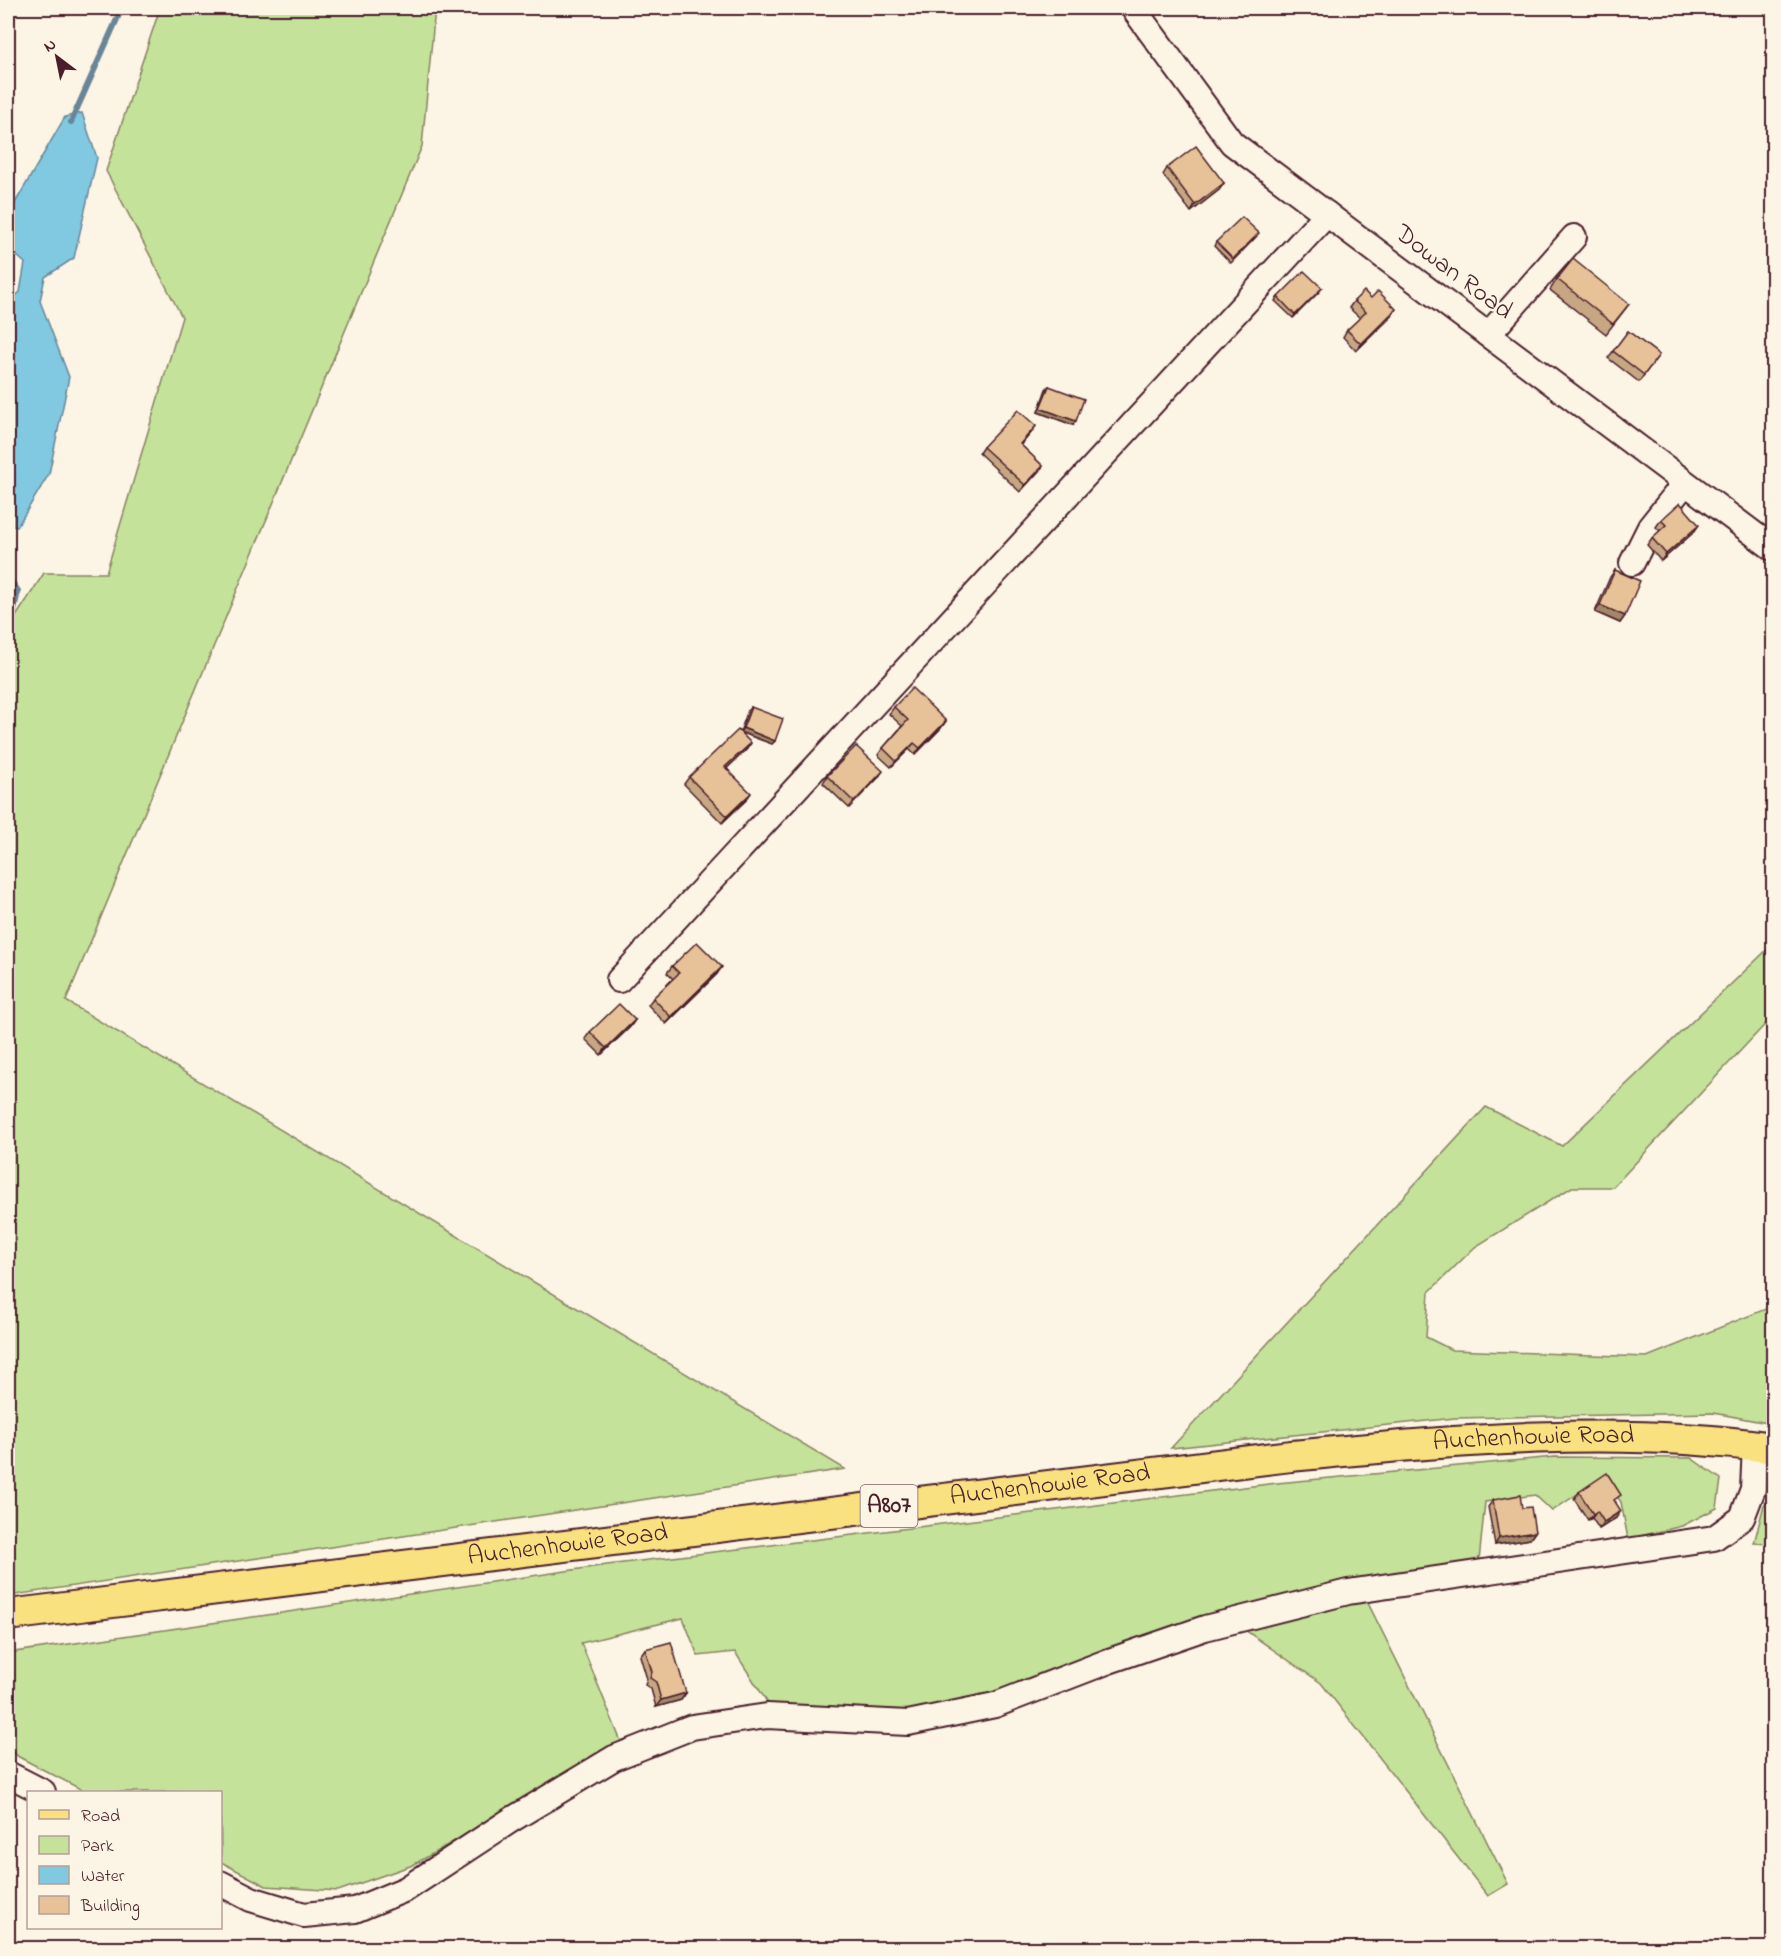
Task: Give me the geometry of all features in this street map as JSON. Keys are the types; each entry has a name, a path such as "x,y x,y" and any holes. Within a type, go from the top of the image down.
{"main road":[{"name":"Auchenhowie Road","path":"8,1615 1292,1456 1419,1444 1567,1436 1651,1438 1764,1446"}],"street":[{"name":"Dowan Road","path":"1133,8 1232,143 1773,549"},
{"path":"619,980 1327,214"},
{"path":"1488,335 1575,237"},
{"path":"1632,564 1650,526 1685,483"},
{"path":"222,1884 251,1899 304,1915 355,1910 406,1889 511,1820 614,1758 692,1727 767,1716 908,1723 995,1705 1109,1661 1205,1628 1348,1592 1714,1538 1742,1518 1754,1489 1764,1446"},
{"path":"8,1774 42,1791"}],"green space":[{"path":"160,8 435,8 422,146 66,1001 845,1469 8,1596 8,629 44,573 106,573 182,317 106,171"},
{"path":"1773,944 1773,1016 1613,1187 1572,1187 1475,1247 1429,1292 1426,1337 1452,1350 1647,1357 1773,1306 1773,1424 1714,1413 1455,1418 1171,1448 1486,1107 1562,1146"},
{"path":"1555,1457 1691,1458 1721,1479 1717,1508 1682,1526 1628,1539 1621,1502 1603,1477 1552,1511 1535,1495 1485,1502 1479,1561 1357,1581 1508,1884 1488,1896 1321,1683 1222,1614 996,1695 904,1713 769,1705 735,1652 698,1656 683,1618 581,1643 622,1744 413,1865 338,1891 266,1886 222,1863 222,1791 84,1791 19,1757 8,1748 8,1653 607,1565 1277,1483"},
{"path":"1773,1497 1773,1544 1754,1543 1764,1505"}],"water":[{"path":"82,113 97,158 74,258 45,277 40,301 69,377 49,474 17,527 8,524 8,302 20,292 25,263 9,249 8,215 65,117"}],"building":[{"path":"1196,146 1224,183 1195,205 1167,168"},
{"path":"1242,217 1259,233 1233,259 1216,242"},
{"path":"1573,259 1629,304 1613,324 1557,279"},
{"path":"1304,271 1322,288 1295,315 1278,297"},
{"path":"1364,291 1371,298 1378,291 1396,309 1361,344 1347,330 1366,312 1354,301"},
{"path":"1628,331 1659,355 1644,375 1613,351"},
{"path":"1049,386 1084,399 1076,421 1040,408"},
{"path":"1018,410 1036,426 1020,444 1043,466 1025,485 983,447"},
{"path":"1680,503 1699,525 1666,554 1652,538 1666,525 1661,520"},
{"path":"1615,570 1640,581 1625,616 1600,605"},
{"path":"912,688 946,721 920,748 914,743 896,761 883,748 908,720 894,707"},
{"path":"751,707 783,719 775,741 743,728"},
{"path":"738,730 751,743 725,767 751,793 727,816 689,777"},
{"path":"856,746 883,771 854,802 827,776"},
{"path":"697,942 722,967 671,1017 653,998 679,973 672,966"},
{"path":"619,1004 635,1020 606,1048 590,1032"},
{"path":"1607,1473 1621,1495 1614,1500 1621,1511 1604,1522 1597,1511 1593,1514 1579,1492"},
{"path":"1520,1495 1522,1508 1531,1507 1535,1532 1499,1538 1493,1500"},
{"path":"671,1642 686,1693 661,1700 656,1682 650,1678 652,1672 645,1649"}],"waterway":[{"path":"71,122 122,8"},
{"path":"8,577 18,591 8,639"}]}
